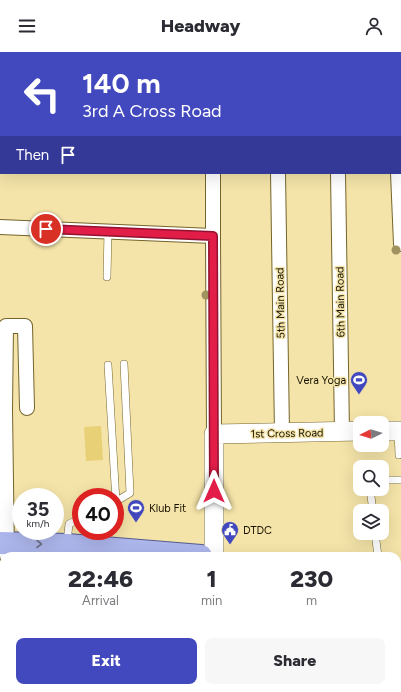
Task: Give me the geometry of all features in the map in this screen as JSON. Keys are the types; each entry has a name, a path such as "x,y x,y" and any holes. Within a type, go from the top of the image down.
{"main road":[{"path":"3,552 67,545 152,552"}],"street":[{"path":"213,174 214,552"},
{"name":"5th Main Road","path":"278,174 282,433"},
{"name":"6th Main Road","path":"338,174 351,432"},
{"path":"398,174 401,244"},
{"path":"0,227 213,236"},
{"path":"3,552 6,326 25,326 26,408"},
{"name":"1st Cross Road","path":"214,434 351,432"}],"lane":[{"path":"107,277 108,231"},
{"path":"124,364 130,493 124,497"},
{"path":"108,366 114,488"},
{"path":"394,431 399,455"},
{"path":"389,480 401,480"},
{"path":"67,545 69,524 72,522"},
{"path":"376,540 377,552"}],"shaded area":[{"path":"101,426 103,460 86,461 84,427"}],"place":[{"name":"Vera Yoga","path":"359,395"},
{"name":"Klub Fit","path":"136,523"},
{"name":"DTDC","path":"230,545"}],"route":[{"path":"46,229 213,236 214,491"}]}
